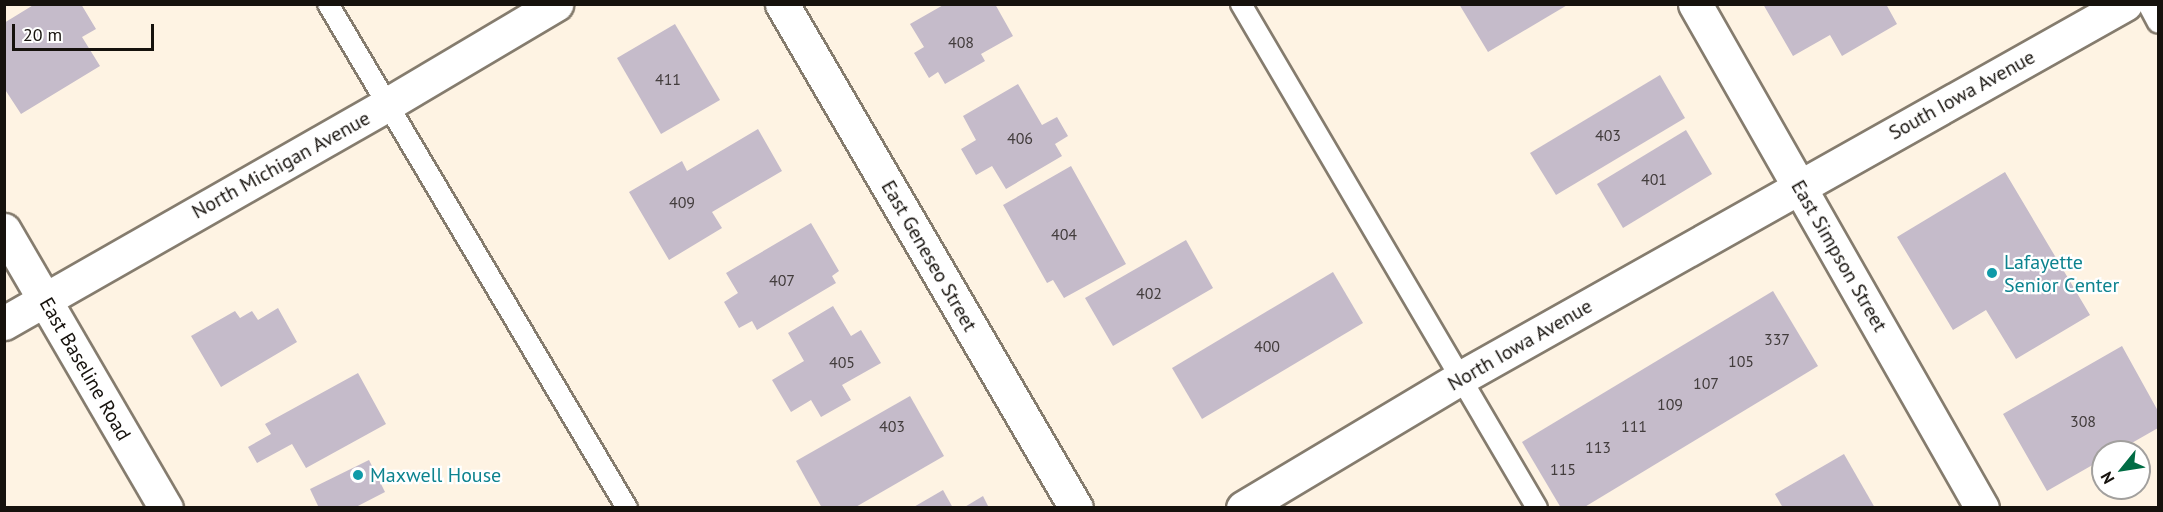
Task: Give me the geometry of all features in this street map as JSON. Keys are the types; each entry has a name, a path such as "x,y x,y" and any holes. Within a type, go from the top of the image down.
{"street":[{"name":"North Michigan Avenue","path":"4,323 386,105 556,4"},
{"name":"East Geneseo Street","path":"782,4 1076,507"},
{"name":"East Simpson Street","path":"1695,4 1982,507"},
{"name":"South Iowa Avenue","path":"1799,186 2125,4"},
{"name":"North Iowa Avenue","path":"1243,507 1462,377 1799,186"},
{"name":"East Baseline Road","path":"4,230 166,507"}],"lane":[{"path":"328,4 627,507"},
{"path":"1241,4 1537,507"},
{"path":"2148,4 2158,23"}],"building":[{"path":"35,4 81,4 96,29 82,37 100,66 21,114 4,88 4,23"},
{"path":"945,4 995,4 1013,36 981,54 985,61 945,84 938,72 929,78 914,53 924,47 910,24"},
{"path":"1459,4 1569,4 1488,52"},
{"path":"1763,4 1886,4 1897,24 1842,56 1830,35 1793,56"},
{"path":"675,24 720,100 661,134 617,58"},
{"path":"1660,75 1685,118 1556,195 1530,153"},
{"path":"1018,84 1042,125 1057,117 1068,136 1055,144 1062,156 1006,189 992,166 976,175 961,149 976,140 963,116"},
{"path":"758,129 782,171 712,212 722,228 669,260 629,192 682,161 687,171"},
{"path":"1686,130 1712,174 1623,228 1597,184"},
{"path":"1071,166 1126,264 1064,298 1053,280 1047,283 1003,205"},
{"name":"Lafayette Senior Center","path":"2005,172 2090,315 2016,359 1986,310 1953,330 1897,237"},
{"path":"811,223 839,271 832,276 836,283 757,330 752,321 739,328 724,302 738,293 726,273"},
{"path":"1186,240 1213,288 1113,346 1085,298"},
{"path":"1333,272 1363,323 1202,419 1172,368"},
{"path":"1773,291 1818,366 1583,508 1561,508 1522,442"},
{"path":"833,306 851,336 861,330 881,363 842,385 851,400 821,417 811,400 791,412 772,380 804,361 788,333"},
{"path":"278,308 297,342 221,387 191,336 235,311 240,318 252,311 258,320"},
{"path":"2122,346 2158,411 2158,428 2137,440 2091,440 2091,466 2047,491 2003,414"},
{"path":"358,373 386,424 306,468 292,444 257,463 248,447 271,434 265,424"},
{"path":"910,396 944,456 854,508 822,508 796,461"},
{"path":"1844,454 1875,508 1783,508 1775,494"},
{"name":"Maxwell House","path":"369,460 385,492 354,508 319,508 310,489"},
{"path":"943,490 953,508 912,508"},
{"path":"983,496 989,508 963,508"}],"place":[{"name":"Lafayette Senior Center","path":"1992,273"},
{"name":"Maxwell House","path":"358,475"}]}
